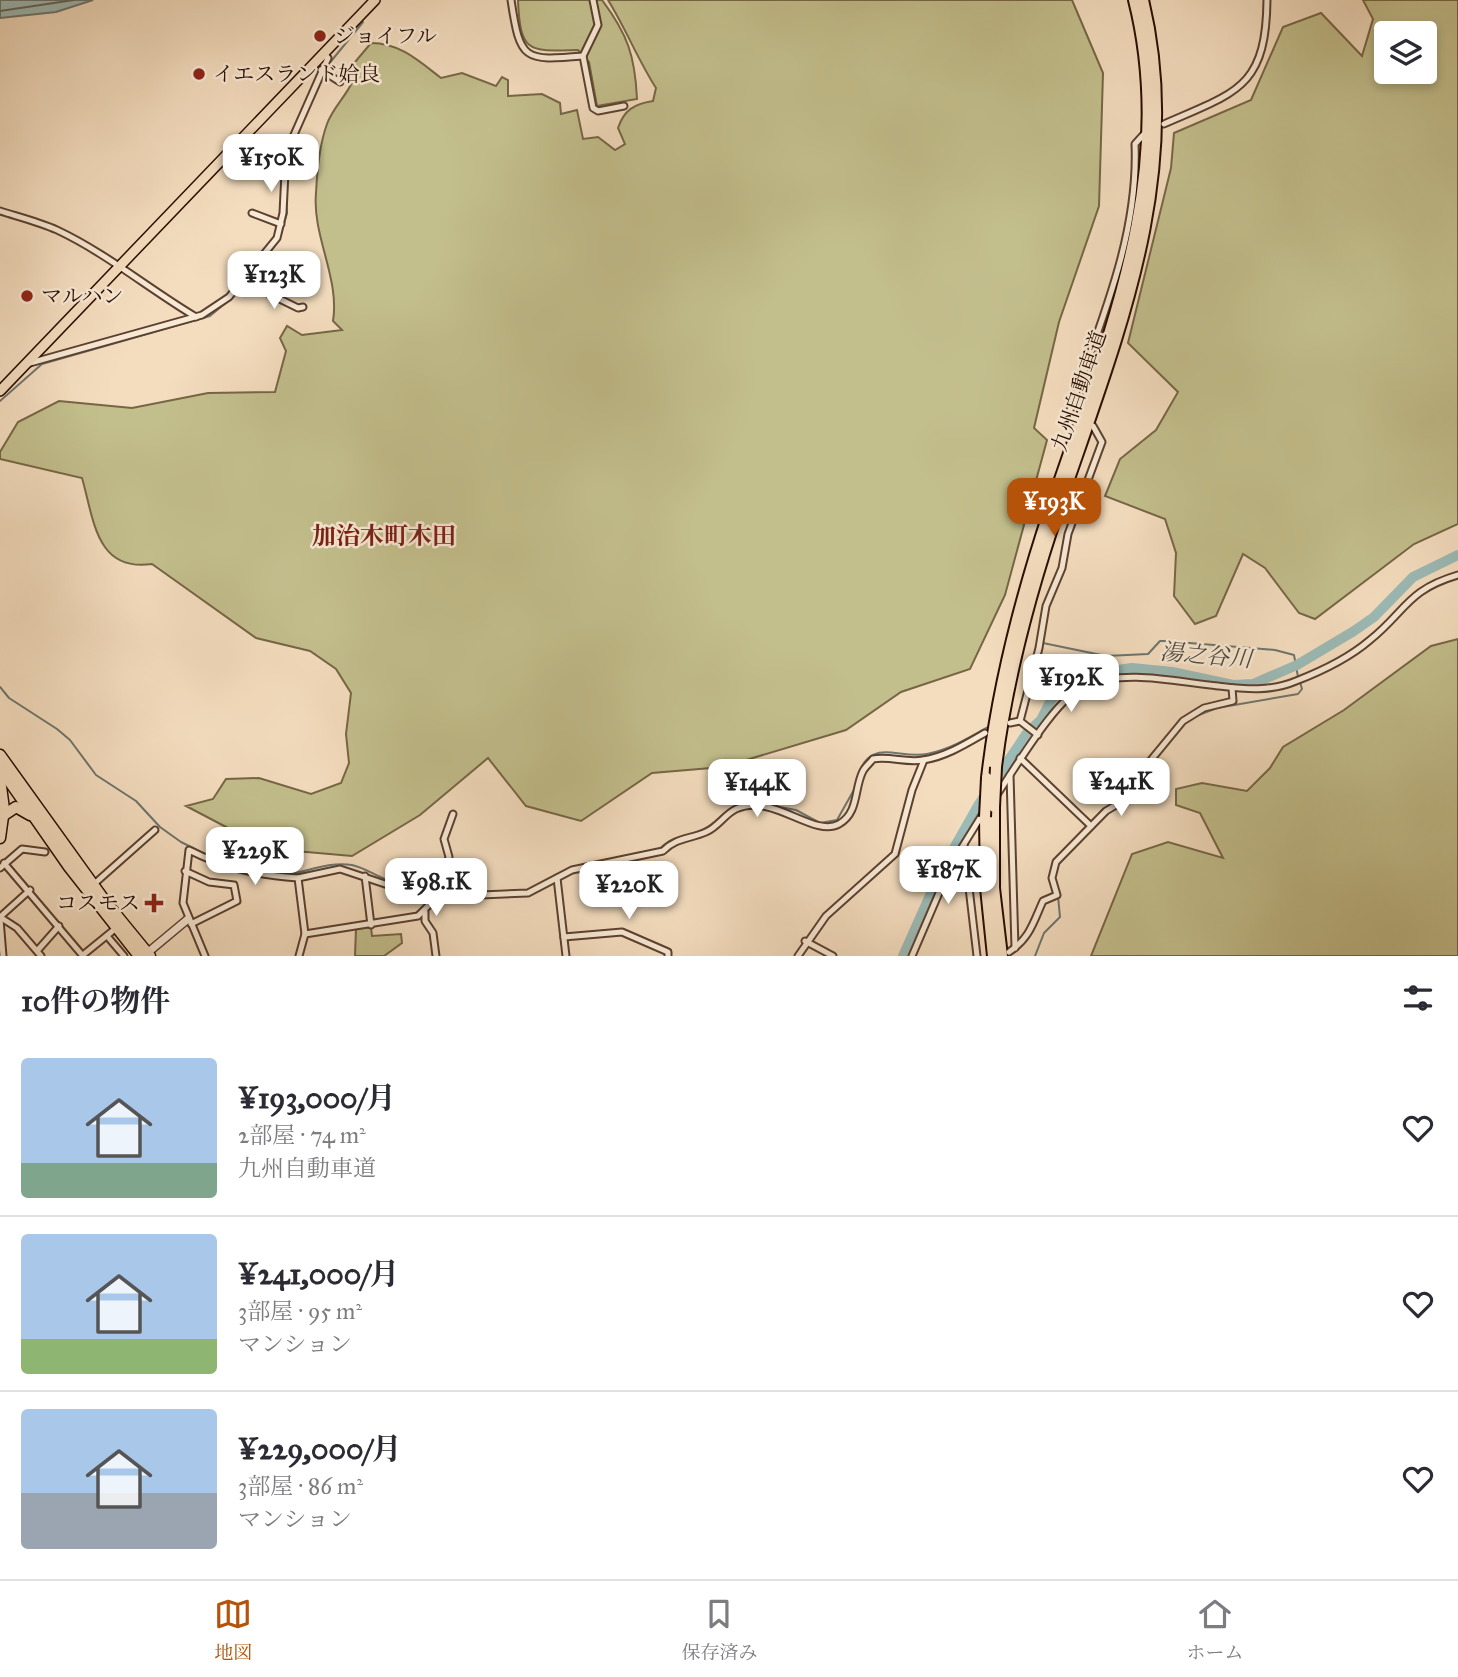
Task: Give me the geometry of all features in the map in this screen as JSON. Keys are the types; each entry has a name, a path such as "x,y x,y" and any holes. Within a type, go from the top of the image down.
{"highway":[{"name":"九州自動車道","path":"993,956 986,888 985,817 987,778 1001,685 1022,596 1120,303 1140,216 1148,159 1149,114 1144,47 1134,0"},
{"name":"九州自動車道","path":"1005,954 994,888 994,807 996,767 1007,698 1031,598 1128,307 1154,183 1157,101 1143,0"},
{"path":"0,755 145,955"},
{"path":"0,768 111,932 145,955"},
{"path":"0,779 4,815 0,838"},
{"path":"4,815 13,807 19,807 40,825"}],"main road":[{"path":"0,391 375,0"}],"street":[{"path":"511,0 519,41 530,57 583,57"},
{"path":"593,0 598,25 583,57 593,108 598,111 624,106"},
{"path":"1164,124 1235,92 1248,79 1265,45 1267,0"},
{"path":"24,365 196,317 220,304 245,282 273,244 281,224 290,147 323,72 328,58 324,53"},
{"path":"323,72 340,82"},
{"path":"1074,419 1068,416 1125,244 1135,177 1135,144 1145,133"},
{"path":"0,211 56,229 120,266 144,285 196,317"},
{"path":"252,213 281,224"},
{"path":"245,282 298,308 303,307"},
{"path":"1023,723 1046,607 1062,568 1068,534 1102,442 1093,426"},
{"path":"912,956 951,865 1037,735 1062,705 1085,685 1108,680 1167,678 1232,688 1265,689 1287,685 1331,665 1372,639 1420,590 1458,576"},
{"path":"1005,954 1015,948 1036,923 1043,901 1057,895 1052,878 1056,862 1091,826 1126,799 1137,777 1183,721 1204,708 1233,701 1232,688"},
{"path":"1010,723 1023,723 1037,735"},
{"path":"205,956 190,922 182,891 189,850 217,864 260,875 298,878 340,869 388,885 403,887 417,883 456,893 481,895 528,892 572,870 663,851 672,841 707,832 736,808 760,806 787,811 823,827 840,823 850,812 862,772 873,759 888,756 923,761 960,748 985,733"},
{"path":"1020,758 1091,826"},
{"path":"798,956 805,941 825,916 895,854 912,790 923,761"},
{"path":"1010,775 1015,948"},
{"path":"438,887 449,857 444,839 453,814"},
{"path":"93,885 155,830"},
{"path":"964,845 976,956"},
{"path":"45,852 22,849 2,865 30,890 83,956 111,932 124,956"},
{"path":"429,867 443,872"},
{"path":"145,955 190,922 237,901 234,885 209,882 185,870"},
{"path":"365,876 371,925"},
{"path":"298,878 305,934 299,956"},
{"path":"556,878 566,956"},
{"path":"0,917 30,890"},
{"path":"436,956 433,933 425,921 425,912 432,902 456,893"},
{"path":"305,934 371,925 425,912"},
{"path":"0,917 17,928 39,954 59,926"},
{"path":"0,917 3,956"},
{"path":"564,937 622,933 668,952 668,956"},
{"path":"805,941 833,956"}],"shaded area":[{"path":"518,0 602,0 618,24 628,46 637,99 597,106 589,62 578,50 549,50 531,46 521,31"},
{"path":"608,0 1072,0 1103,73 1099,206 1059,322 1034,428 1047,440 1005,595 970,669 901,692 846,730 723,767 652,773 581,821 526,806 488,758 420,815 352,856 295,851 247,838 186,806 213,799 226,779 259,778 311,794 341,783 349,763 346,734 351,693 336,669 310,651 256,638 152,564 133,564 119,560 100,540 82,478 0,459 0,452 18,422 59,401 132,408 208,393 275,392 286,351 280,338 287,326 302,335 342,330 333,321 333,289 316,209 317,176 327,124 350,87 355,62 371,43 400,50 417,59 441,78 462,73 496,86 502,77 508,80 508,96 542,94 560,103 561,114 577,110 583,139 598,137 615,150 625,144 618,128 620,122 631,109 653,101 656,88"},
{"path":"1363,0 1458,0 1458,524 1414,544 1315,619 1299,613 1265,568 1243,554 1216,616 1195,624 1174,596 1176,553 1165,519 1105,496 1120,459 1156,430 1178,392 1128,343 1171,168 1174,133 1251,100 1283,27 1321,13 1362,56 1373,19"},
{"path":"293,265 299,267 304,283 300,294 286,289"},
{"path":"1458,639 1458,956 1091,956 1132,854 1168,842 1223,858 1200,813 1176,805 1176,789 1202,783 1247,791 1270,768 1283,747 1344,710 1431,646"},
{"path":"371,927 372,936 401,934 402,943 384,956 355,956 356,929"}],"water":[{"path":"0,0 93,0 56,12 0,18"}],"waterway":[{"path":"328,65 363,22"},
{"path":"281,234 287,213 286,195"},
{"path":"234,295 279,239"},
{"path":"0,401 42,364 210,316 228,301"},
{"name":"湯之谷川","path":"903,956 940,873 979,804 1027,733 1041,720 1051,700 1075,676 1132,668 1172,672 1233,685 1253,684 1297,665 1354,631 1374,617 1413,577 1458,555"},
{"path":"1043,643 1106,656 1148,654 1160,641 1275,650 1294,655 1298,677"},
{"path":"1196,716 1217,708 1298,694 1302,689 1300,682"},
{"path":"0,687 9,698 70,740 96,775 136,801 160,827 181,842 207,855 273,873"},
{"path":"856,783 861,768 875,754 927,754 951,746 988,727"},
{"path":"1129,799 1136,785"},
{"path":"764,804 796,810 820,823 837,820 855,788"},
{"path":"659,849 698,832 741,805"},
{"path":"1077,844 1085,836"},
{"path":"618,858 643,852"},
{"path":"285,875 343,864 404,884 415,877 425,882"},
{"path":"450,889 490,892"},
{"path":"1035,956 1044,933 1060,917 1058,896"}],"place":[{"name":"ジョイフル","path":"320,36"},
{"name":"イエスランド姶良","path":"199,74"},
{"name":"マルハン","path":"27,296"},
{"name":"コスモス","path":"154,903"}],"district":[{"name":"加治木町木田","path":"384,536"}]}
